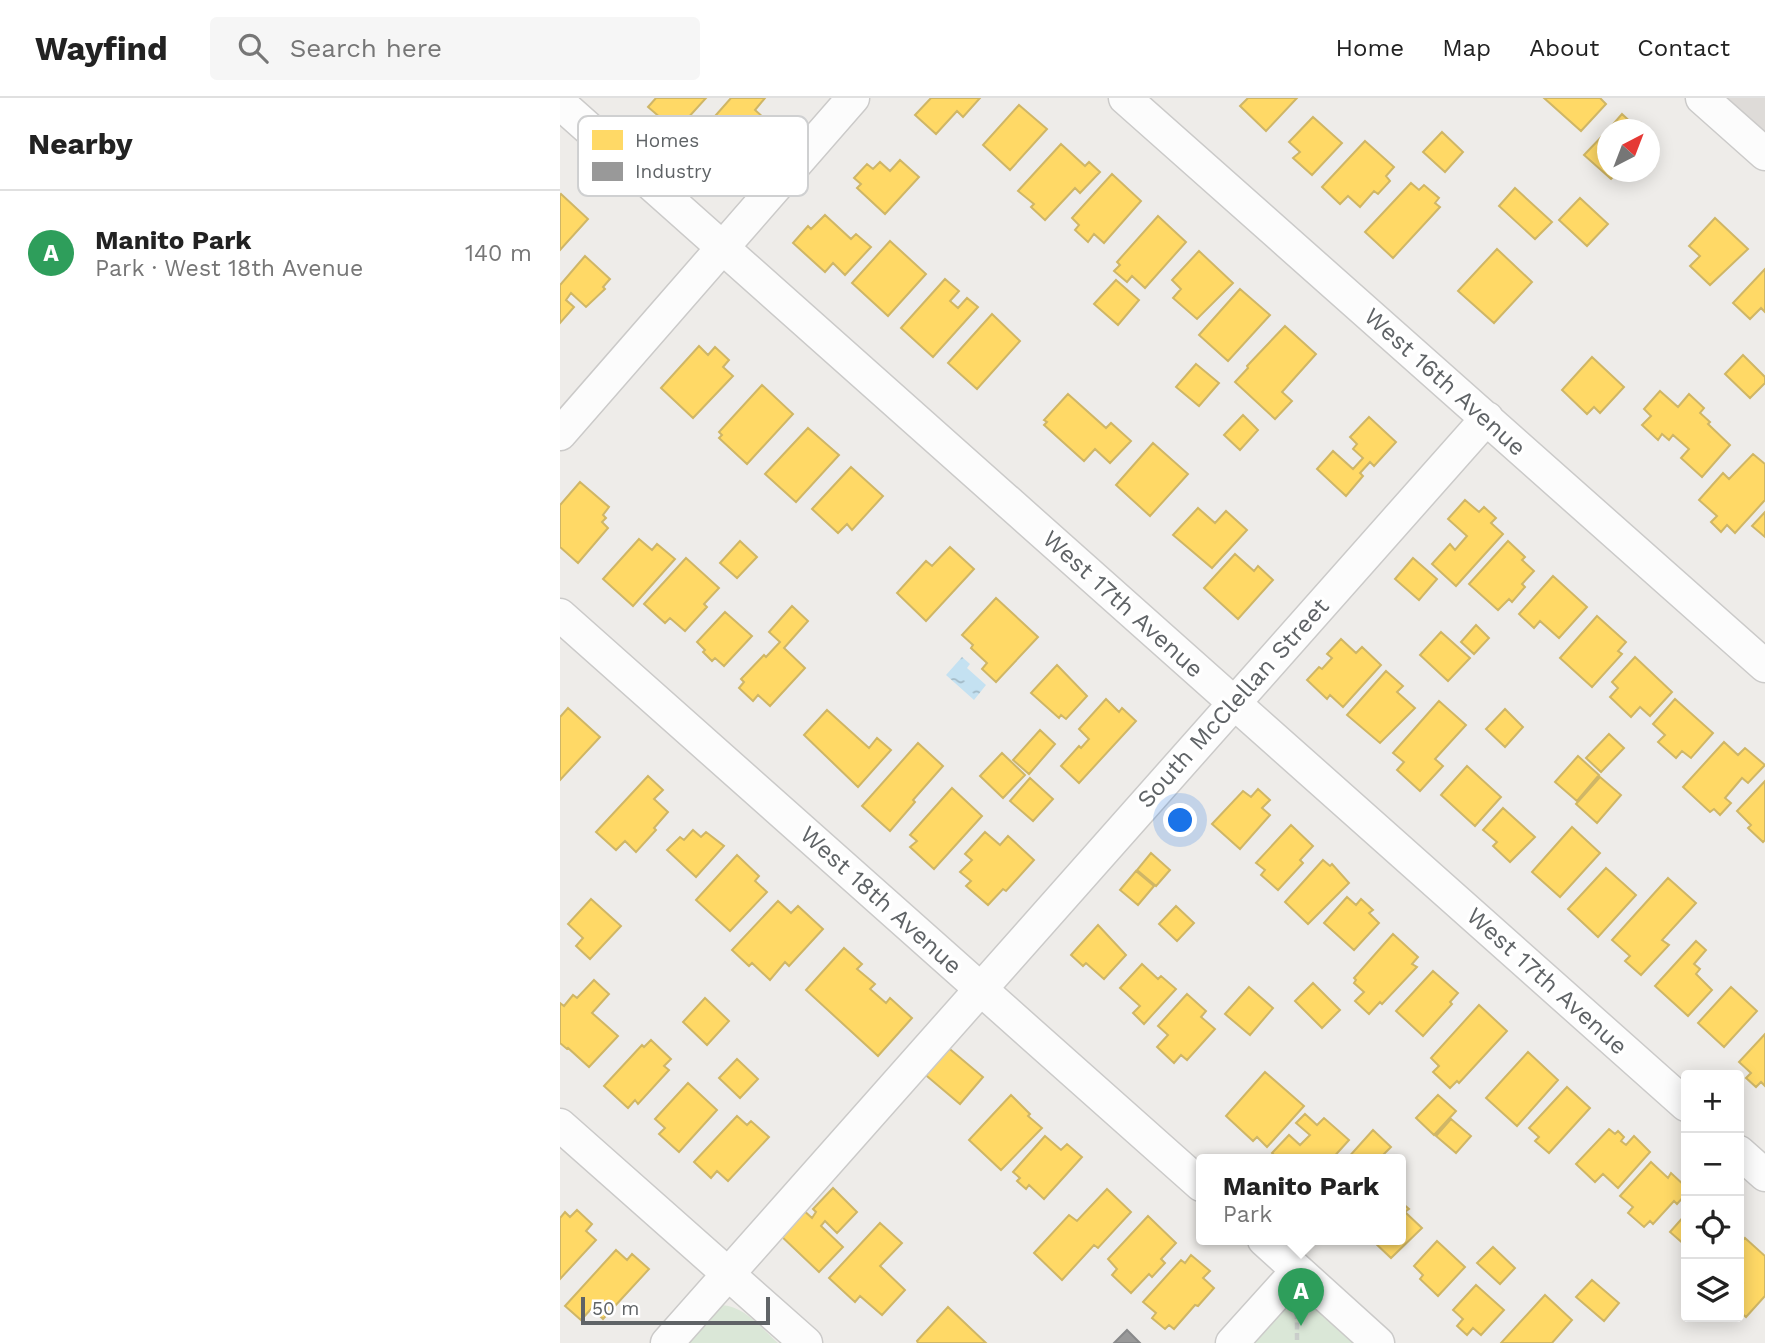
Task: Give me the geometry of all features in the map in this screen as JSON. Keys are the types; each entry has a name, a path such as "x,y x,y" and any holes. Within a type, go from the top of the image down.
{"street":[{"path":"808,150 853,98"},
{"name":"West 16th Avenue","path":"1125,98 1765,666"},
{"path":"1702,98 1765,154"},
{"name":"West 17th Avenue","path":"560,103 578,119"},
{"name":"West 17th Avenue","path":"664,196 1681,1101"},
{"path":"560,433 767,196"},
{"name":"South McClellan Street","path":"728,1274 1486,418"},
{"name":"West 18th Avenue","path":"560,615 1196,1181"},
{"path":"560,1125 806,1343"},
{"path":"1744,1156 1765,1175"},
{"path":"1270,1245 1378,1343"},
{"path":"1232,1343 1297,1270"},
{"path":"667,1343 728,1274"}],"path":[{"path":"1297,1304 1297,1343"}],"shaded area":[{"path":"1726,98 1765,98 1765,133"}],"green space":[{"path":"1298,1301 1313,1306 1354,1343 1252,1343 1283,1309"},
{"path":"721,1305 738,1309 778,1343 683,1343"}],"water":[{"path":"962,657 970,664 967,668 986,685 974,700 946,675"}],"building: Homes":[{"path":"656,98 706,98 690,116 658,116 648,107"},
{"path":"731,98 765,98 755,110 762,116 715,116"},
{"path":"931,98 980,98 963,117 957,111 936,134 915,115"},
{"path":"1248,98 1297,98 1266,131 1240,106"},
{"path":"1544,98 1600,98 1606,104 1581,131"},
{"path":"1019,105 1047,129 1010,170 983,145"},
{"path":"1313,117 1342,143 1312,175 1293,158 1300,152 1289,142"},
{"path":"1442,132 1463,152 1445,172 1423,152"},
{"path":"1365,141 1394,167 1386,176 1390,181 1378,194 1374,191 1360,207 1348,196 1340,204 1322,187"},
{"path":"1597,141 1597,167 1584,155"},
{"path":"1061,144 1085,166 1089,162 1100,172 1080,193 1075,188 1045,220 1031,207 1034,204 1018,191"},
{"path":"900,160 919,177 885,214 857,188 861,184 854,178 867,164 873,169 880,162 890,171"},
{"path":"1112,174 1141,201 1104,243 1094,234 1088,242 1075,230 1079,225 1072,218"},
{"path":"1411,183 1419,190 1424,185 1439,198 1435,203 1440,207 1393,258 1365,232"},
{"path":"1515,188 1552,222 1535,239 1499,206"},
{"path":"560,195 588,219 560,250"},
{"path":"1580,198 1608,224 1587,246 1559,220"},
{"path":"825,215 851,239 856,234 871,247 845,275 833,263 825,272 793,243 808,226 811,229"},
{"path":"1158,216 1186,242 1145,288 1132,276 1127,282 1114,271 1120,265 1117,262"},
{"path":"1715,218 1748,249 1710,285 1690,266 1700,256 1689,246"},
{"path":"890,241 926,274 888,316 852,283"},
{"path":"1497,249 1532,282 1494,323 1458,291"},
{"path":"1199,251 1233,283 1197,319 1173,298 1181,289 1172,280"},
{"path":"585,256 610,279 603,287 605,289 586,307 571,293 566,300 574,307 560,323 560,285"},
{"path":"1765,269 1765,312 1761,308 1750,319 1733,303"},
{"path":"945,279 959,291 950,301 958,308 967,298 978,307 933,357 901,328"},
{"path":"1116,280 1139,300 1118,325 1094,304"},
{"path":"1240,289 1270,315 1228,361 1199,335"},
{"path":"992,314 1020,341 977,389 948,363"},
{"path":"1285,326 1316,354 1282,392 1292,401 1275,419 1235,382"},
{"path":"699,346 708,355 715,347 729,360 723,367 733,376 693,418 661,388"},
{"path":"1743,355 1765,377 1765,383 1750,398 1725,374"},
{"path":"1592,357 1624,387 1600,413 1594,407 1587,414 1562,390"},
{"path":"1196,364 1219,383 1199,406 1176,387"},
{"path":"762,385 793,414 747,464 719,438 722,435 719,432"},
{"path":"1660,391 1678,407 1689,394 1704,408 1700,413 1710,422 1708,424 1730,445 1702,477 1681,458 1689,449 1673,435 1669,440 1662,434 1658,440 1642,425 1651,416 1644,409"},
{"path":"1068,394 1106,428 1111,423 1131,441 1110,463 1095,449 1084,461 1044,425 1047,422 1044,420"},
{"path":"1243,415 1258,430 1240,450 1224,435"},
{"path":"1369,417 1396,442 1374,466 1370,462 1360,473 1363,476 1346,496 1317,469 1333,451 1353,469 1363,458 1353,449 1357,444 1350,437"},
{"path":"808,428 839,455 796,502 765,474"},
{"path":"1153,443 1188,474 1150,516 1116,485"},
{"path":"1753,454 1765,464 1765,500 1735,533 1727,525 1721,532 1711,522 1717,516 1699,500 1723,473 1729,479"},
{"path":"851,467 883,496 852,530 847,524 838,533 812,509"},
{"path":"580,482 609,507 602,522 608,528 578,563 560,547 560,505"},
{"path":"1465,500 1479,512 1484,507 1496,518 1491,523 1503,534 1456,586 1432,564 1450,544 1455,550 1467,536 1448,519"},
{"path":"1198,508 1215,523 1226,511 1247,530 1212,568 1173,535"},
{"path":"1765,512 1765,537 1752,526"},
{"path":"639,539 652,550 657,544 675,559 633,606 603,579"},
{"path":"740,541 757,557 737,578 720,563"},
{"path":"1508,541 1525,557 1522,560 1534,571 1522,584 1525,587 1512,602 1509,599 1498,610 1469,584"},
{"path":"950,547 974,569 926,621 897,593 926,561 932,566"},
{"path":"1235,554 1254,571 1258,566 1273,580 1238,619 1204,588"},
{"path":"686,558 719,588 704,604 707,607 685,631 670,618 665,623 644,604"},
{"path":"1413,558 1437,579 1419,600 1395,579"},
{"path":"1553,576 1587,607 1559,638 1540,621 1534,628 1519,614"},
{"path":"996,598 1038,637 996,682 982,669 987,663 962,635"},
{"path":"792,606 808,621 784,648 805,668 770,706 758,695 753,701 739,688 744,682 741,679 780,642 769,632"},
{"path":"725,612 752,636 724,666 715,658 712,661 697,642"},
{"path":"1597,616 1626,642 1618,651 1622,654 1592,687 1560,658"},
{"path":"1476,625 1489,638 1474,654 1461,642"},
{"path":"1441,632 1470,658 1448,681 1420,655"},
{"path":"1341,639 1356,653 1362,647 1381,665 1343,707 1330,695 1327,699 1307,680 1332,658 1327,654"},
{"path":"1635,657 1672,692 1650,716 1640,707 1631,717 1610,697 1618,688 1612,682"},
{"path":"1057,665 1087,696 1066,719 1061,715 1059,718 1031,693"},
{"path":"1386,671 1403,686 1397,692 1415,708 1380,743 1347,715"},
{"path":"1106,699 1119,712 1122,708 1136,721 1079,783 1061,766 1089,739 1079,729"},
{"path":"1675,699 1713,733 1691,758 1682,751 1676,758 1658,742 1665,735 1653,724"},
{"path":"1439,701 1466,725 1435,759 1443,766 1420,791 1397,770 1404,762 1393,753"},
{"path":"568,708 600,737 560,780 560,717"},
{"path":"1505,709 1523,727 1505,747 1486,729"},
{"path":"827,710 869,748 877,738 891,750 858,787 804,735"},
{"path":"1040,730 1055,744 1029,774 1013,760"},
{"path":"1609,734 1624,748 1601,772 1586,758"},
{"path":"1724,742 1738,755 1745,748 1765,765 1748,783 1742,778 1725,798 1731,803 1720,815 1714,809 1710,812 1683,787"},
{"path":"918,743 943,766 890,831 862,806"},
{"path":"1002,753 1025,775 1003,798 980,776"},
{"path":"1578,756 1599,775 1577,801 1555,782"},
{"path":"1467,766 1501,797 1475,826 1441,795"},
{"path":"648,776 663,790 654,799 668,812 636,852 625,841 616,850 596,832"},
{"path":"1600,777 1621,795 1597,823 1576,804"},
{"path":"1030,778 1053,799 1033,821 1010,801"},
{"path":"1765,781 1763,842 1748,828 1751,825 1737,811"},
{"path":"952,788 982,816 934,869 910,847 917,841 910,835"},
{"path":"1258,789 1270,800 1262,808 1270,815 1240,849 1212,824 1243,791 1251,797"},
{"path":"1503,808 1535,837 1510,862 1493,846 1497,842 1483,830"},
{"path":"1291,825 1313,846 1300,860 1303,863 1278,890 1261,875 1265,870 1256,863"},
{"path":"1572,827 1600,853 1560,897 1532,872"},
{"path":"693,830 701,837 706,832 724,846 696,877 667,850 680,837 684,840"},
{"path":"985,832 1000,845 1008,836 1034,860 1006,891 1003,889 988,905 966,886 971,881 960,872 972,860 965,854"},
{"path":"1151,853 1170,870 1156,886 1137,870"},
{"path":"737,855 759,876 755,881 767,892 730,931 696,900"},
{"path":"1323,860 1330,866 1332,864 1349,883 1308,924 1285,902"},
{"path":"1606,868 1636,895 1598,937 1568,909"},
{"path":"1136,871 1154,886 1138,905 1120,890"},
{"path":"1668,878 1696,903 1662,940 1669,945 1641,975 1625,961 1630,956 1612,940"},
{"path":"1347,897 1356,905 1361,899 1373,910 1369,913 1379,923 1354,950 1324,923"},
{"path":"591,899 621,926 590,959 576,946 583,938 568,924"},
{"path":"778,901 791,913 798,906 823,929 789,966 785,962 770,980 752,963 749,966 732,950"},
{"path":"1176,906 1194,923 1177,941 1159,924"},
{"path":"1098,925 1126,955 1104,979 1086,963 1083,966 1071,955"},
{"path":"1393,934 1418,957 1412,964 1417,967 1369,1014 1355,1001 1364,992 1354,983 1354,978"},
{"path":"1696,941 1706,950 1694,964 1700,969 1696,974 1712,990 1688,1016 1655,986"},
{"path":"844,948 862,964 857,969 875,984 870,989 886,1003 890,998 912,1018 878,1056 806,990"},
{"path":"1142,964 1158,979 1161,976 1176,989 1144,1024 1133,1013 1140,1006 1120,988"},
{"path":"1433,971 1458,993 1450,1002 1452,1004 1423,1036 1396,1011"},
{"path":"594,980 609,994 592,1013 618,1036 589,1067 560,1043 560,1003 564,1006 573,995 577,998"},
{"path":"1313,983 1340,1010 1322,1028 1295,1001"},
{"path":"1249,987 1273,1008 1250,1035 1225,1014"},
{"path":"1731,987 1757,1011 1724,1047 1698,1023"},
{"path":"1187,994 1206,1011 1201,1017 1215,1029 1187,1060 1181,1055 1174,1063 1157,1047 1168,1035 1158,1026"},
{"path":"705,998 729,1021 707,1045 683,1022"},
{"path":"1479,1005 1507,1031 1459,1083 1457,1081 1450,1088 1433,1072 1439,1066 1431,1058"},
{"path":"1765,1034 1765,1086 1761,1082 1756,1087 1746,1078 1751,1073 1739,1062"},
{"path":"651,1040 671,1059 664,1066 669,1070 638,1104 635,1100 628,1108 604,1086 642,1045 644,1047"},
{"path":"945,1045 983,1077 960,1104 922,1072"},
{"path":"1528,1052 1558,1080 1517,1126 1486,1098"},
{"path":"737,1059 758,1079 740,1098 719,1078"},
{"path":"1265,1072 1304,1106 1267,1147 1257,1137 1253,1141 1226,1116"},
{"path":"688,1083 717,1110 679,1152 659,1134 665,1128 655,1119"},
{"path":"1567,1087 1590,1108 1549,1153 1535,1141 1539,1137 1529,1128"},
{"path":"1011,1095 1042,1128 1001,1170 969,1140"},
{"path":"1438,1095 1456,1111 1434,1135 1416,1118"},
{"path":"1305,1114 1317,1125 1324,1118 1349,1140 1336,1154 1273,1154 1289,1135 1300,1145 1310,1135 1296,1123"},
{"path":"737,1116 747,1125 751,1121 769,1137 728,1181 717,1171 711,1178 694,1162"},
{"path":"1451,1119 1471,1136 1456,1153 1436,1136"},
{"path":"1609,1129 1615,1134 1618,1131 1624,1137 1621,1141 1626,1145 1634,1136 1650,1152 1618,1188 1603,1174 1595,1182 1576,1164"},
{"path":"1373,1130 1391,1147 1384,1154 1351,1154"},
{"path":"1045,1136 1061,1150 1067,1144 1082,1157 1044,1199 1029,1185 1026,1189 1017,1181 1020,1178 1013,1172"},
{"path":"1651,1162 1668,1178 1671,1173 1681,1182 1681,1200 1677,1204 1674,1201 1653,1224 1650,1221 1644,1227 1628,1213 1633,1207 1620,1196"},
{"path":"833,1188 857,1212 837,1233 825,1221 821,1226 843,1247 819,1272 779,1234 802,1209 812,1218 816,1212 813,1209"},
{"path":"1107,1189 1131,1212 1098,1248 1094,1245 1062,1280 1034,1253 1069,1215 1077,1221"},
{"path":"577,1210 592,1224 586,1231 596,1240 560,1279 560,1218 565,1212 570,1217"},
{"path":"1406,1213 1422,1228 1406,1243"},
{"path":"1148,1216 1176,1243 1161,1259 1165,1263 1152,1277 1149,1274 1131,1293 1112,1275 1117,1269 1108,1259"},
{"path":"1681,1220 1681,1242 1670,1232"},
{"path":"880,1223 902,1243 880,1266 905,1290 882,1315 860,1296 855,1302 829,1278"},
{"path":"1744,1239 1765,1256 1765,1296 1746,1317 1744,1315"},
{"path":"1437,1241 1465,1267 1438,1296 1420,1279 1423,1275 1414,1266"},
{"path":"1377,1245 1404,1245 1391,1258"},
{"path":"1493,1247 1515,1268 1500,1284 1477,1263"},
{"path":"616,1250 627,1260 632,1254 649,1269 603,1319 592,1308 581,1320 565,1306"},
{"path":"1191,1255 1210,1271 1203,1278 1214,1288 1174,1329 1169,1325 1165,1329 1152,1318 1156,1313 1143,1302 1181,1260 1185,1263"},
{"path":"1592,1280 1619,1303 1604,1321 1576,1297"},
{"path":"1476,1285 1504,1310 1481,1335 1473,1328 1467,1335 1457,1326 1463,1319 1453,1310"},
{"path":"1545,1295 1572,1320 1552,1343 1501,1343"},
{"path":"948,1307 986,1343 918,1343"}],"building: Industry":[{"path":"1127,1330 1140,1343 1114,1343"}],"place":[{"name":"Manito Park","path":"1301,1326"}]}
